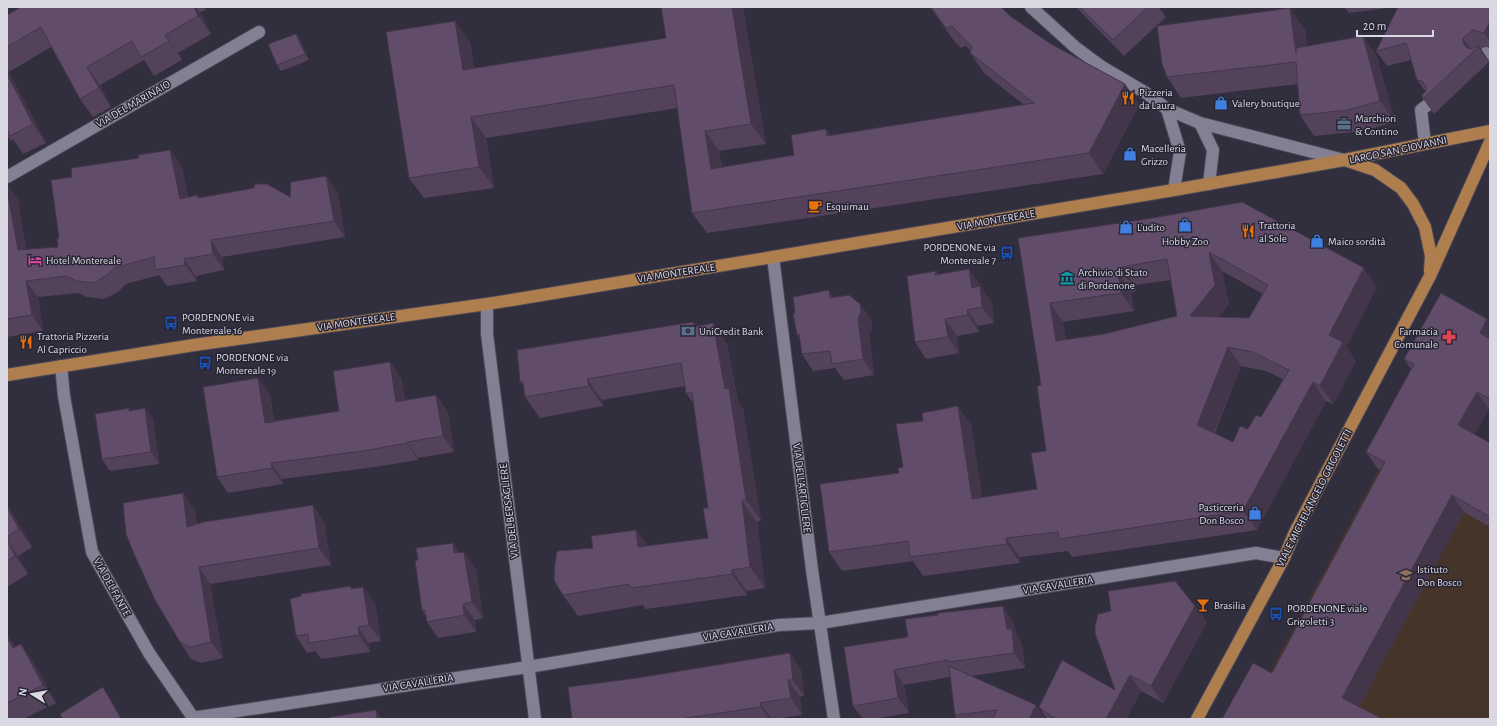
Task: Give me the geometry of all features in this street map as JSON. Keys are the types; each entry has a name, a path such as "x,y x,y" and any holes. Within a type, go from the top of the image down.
{"main road":[{"name":"LARGO SAN GIOVANNI","path":"1344,160 1490,131"},
{"path":"1430,276 1490,142"},
{"name":"LARGO SAN GIOVANNI","path":"1344,160 1375,170 1401,188 1413,204 1425,227 1431,256 1430,276"},
{"name":"VIA MONTEREALE","path":"7,375 194,345 487,304 1174,190 1344,160"},
{"name":"VIALE MICHELANGELO GRIGOLETTI","path":"1197,719 1284,558 1296,532 1430,276"}],"street":[{"path":"1031,7 1075,47 1102,67 1146,93 1167,109 1200,123 1344,160"},
{"name":"VIA DEL MARINAIO","path":"7,177 259,32"},
{"path":"1426,144 1421,110 1430,103"},
{"path":"1167,109 1180,152 1174,190"},
{"path":"1200,123 1213,150 1209,184"},
{"name":"VIA DELL'ARTIGLIERE","path":"773,257 820,623 834,719"},
{"name":"VIA DEL BERSAGLIERE","path":"487,304 487,334 535,719"},
{"name":"VIA DEL FANTE","path":"61,366 64,396 92,552 149,653 193,718"},
{"name":"VIA CAVALLERIA","path":"193,718 528,667 780,625 820,623 1256,553 1284,558"}],"shaded area":[{"name":"Istituto Don Bosco","path":"1413,405 1490,453 1490,719 1362,719 1265,681"}],"building":[{"path":"21,7 194,7 198,16 165,35 169,41 141,57 132,41 87,67 99,88 80,99 41,27 7,47 7,15"},
{"path":"661,7 732,7 751,124 705,131 711,169 794,155 791,135 826,129 827,136 1034,103 970,53 972,47 952,26 946,28 931,7 1001,7 1010,16 1051,44 1125,84 1089,153 692,213 674,85 471,117 479,167 409,178 386,32 455,21 463,70 666,38"},
{"path":"1080,7 1148,7 1113,40"},
{"path":"1398,7 1490,7 1490,21 1484,33 1473,30 1463,38 1463,43 1467,48 1472,49 1479,46 1423,99 1422,95 1426,91 1426,86 1422,81 1417,80 1406,43 1376,51"},
{"path":"1290,8 1296,54 1296,48 1363,36 1380,101 1348,110 1300,115 1296,62 1167,77 1162,64 1157,26"},
{"path":"296,34 305,54 277,65 268,44"},
{"path":"7,74 33,124 10,136 7,129"},
{"path":"170,150 180,199 198,195 198,198 254,188 255,184 267,184 290,197 291,182 326,176 334,221 211,240 213,254 184,259 185,265 155,270 154,257 114,268 106,276 93,283 76,281 67,276 26,281 32,315 7,319 7,189 18,250 58,247 57,238 59,238 51,180 72,177 71,168 139,158 138,155"},
{"path":"1242,202 1364,268 1329,335 1343,342 1320,386 1313,382 1243,511 1059,539 1058,532 1006,538 1007,544 910,557 908,541 829,552 820,484 899,473 898,468 903,467 896,424 923,421 922,413 958,406 972,499 1037,489 1031,453 1046,451 1037,386 1041,385 1018,238 1147,219","holes":["1209,252 1268,285 1249,318 1190,316 1215,285","1167,259 1177,316 1104,334 1056,341 1050,303 1121,293 1118,273 1123,272 1122,267","1228,347 1253,352 1289,370 1261,417 1256,415 1248,429 1240,426 1233,442 1197,425"]},
{"path":"969,269 972,288 980,286 982,307 967,310 968,315 945,319 948,337 915,342 907,276 936,271 935,275"},
{"path":"829,290 830,298 849,295 860,304 861,313 858,318 863,359 832,364 830,351 802,354 799,334 797,335 793,313 795,313 793,297"},
{"path":"1441,293 1487,319 1480,333 1490,339 1490,399 1477,392 1458,425 1490,443 1490,517 1452,495 1342,698 1383,719 1222,719 1253,663 1272,673 1385,462 1366,452 1414,364 1404,359"},
{"path":"693,322 694,327 713,323 725,389 729,388 746,500 742,501 750,567 732,570 732,574 631,588 629,584 563,595 554,579 557,551 593,548 591,536 636,530 638,547 708,538 703,508 708,508 692,393 686,393 681,363 587,379 589,386 525,397 523,382 520,382 517,350"},
{"path":"390,362 396,402 436,395 443,436 363,451 271,463 272,468 217,477 203,387 258,378 265,423 339,411 333,371"},
{"path":"129,408 129,411 145,408 151,452 102,459 95,414"},
{"path":"183,493 187,527 204,522 313,505 319,548 199,567 211,642 190,647 180,642 155,600 126,534 123,503"},
{"path":"7,507 19,529 7,537"},
{"path":"7,540 15,556 7,561"},
{"path":"453,543 454,553 464,552 472,602 463,604 464,615 427,622 425,610 422,610 415,561 418,560 416,548"},
{"path":"1175,581 1195,606 1151,686 1130,675 1106,719 1057,719 1039,707 1062,660 1115,690 1095,633 1098,614 1111,611 1108,591"},
{"path":"351,586 351,589 363,587 369,625 358,627 359,635 309,643 308,634 296,636 290,599 301,596 301,594"},
{"path":"1003,606 1007,629 1012,629 1014,653 949,662 948,660 894,670 898,698 853,706 844,647 908,637 905,619 938,615 938,613"},
{"path":"7,638 13,648 21,644 43,685 7,703"},
{"path":"790,653 793,680 788,680 791,698 760,703 761,707 679,719 572,719 568,687 637,678"},
{"path":"949,666 1036,705 1029,719 993,719 997,710 955,715"},
{"path":"103,687 121,719 63,719 60,714"},
{"path":"376,710 377,719 330,719 330,717"}],"place":[{"name":"Pizzeria da Laura","path":"1128,98"},
{"name":"Valery boutique","path":"1221,103"},
{"name":"Marchiori & Contino","path":"1344,124"},
{"name":"Macelleria Grizzo","path":"1130,154"},
{"name":"Esquimau","path":"815,206"},
{"name":"Hobby Zoo","path":"1185,225"},
{"name":"L'udito","path":"1126,227"},
{"name":"Trattoria al Sole","path":"1248,231"},
{"name":"Maico sordità","path":"1317,241"},
{"name":"PORDENONE via Montereale 7","path":"1007,253"},
{"name":"Hotel Montereale","path":"35,260"},
{"name":"Archivio di Stato di Pordenone","path":"1067,278"},
{"name":"PORDENONE via Montereale 16","path":"171,323"},
{"name":"UniCredit Bank","path":"688,331"},
{"name":"Farmacia Comunale","path":"1449,337"},
{"name":"Trattoria Pizzeria Al Capriccio","path":"26,342"},
{"name":"PORDENONE via Montereale 19","path":"205,363"},
{"name":"Pasticceria Don Bosco","path":"1255,513"},
{"name":"Istituto Don Bosco","path":"1406,575"},
{"name":"Brasilia","path":"1203,605"},
{"name":"PORDENONE viale Grigoletti 3","path":"1276,614"}]}
